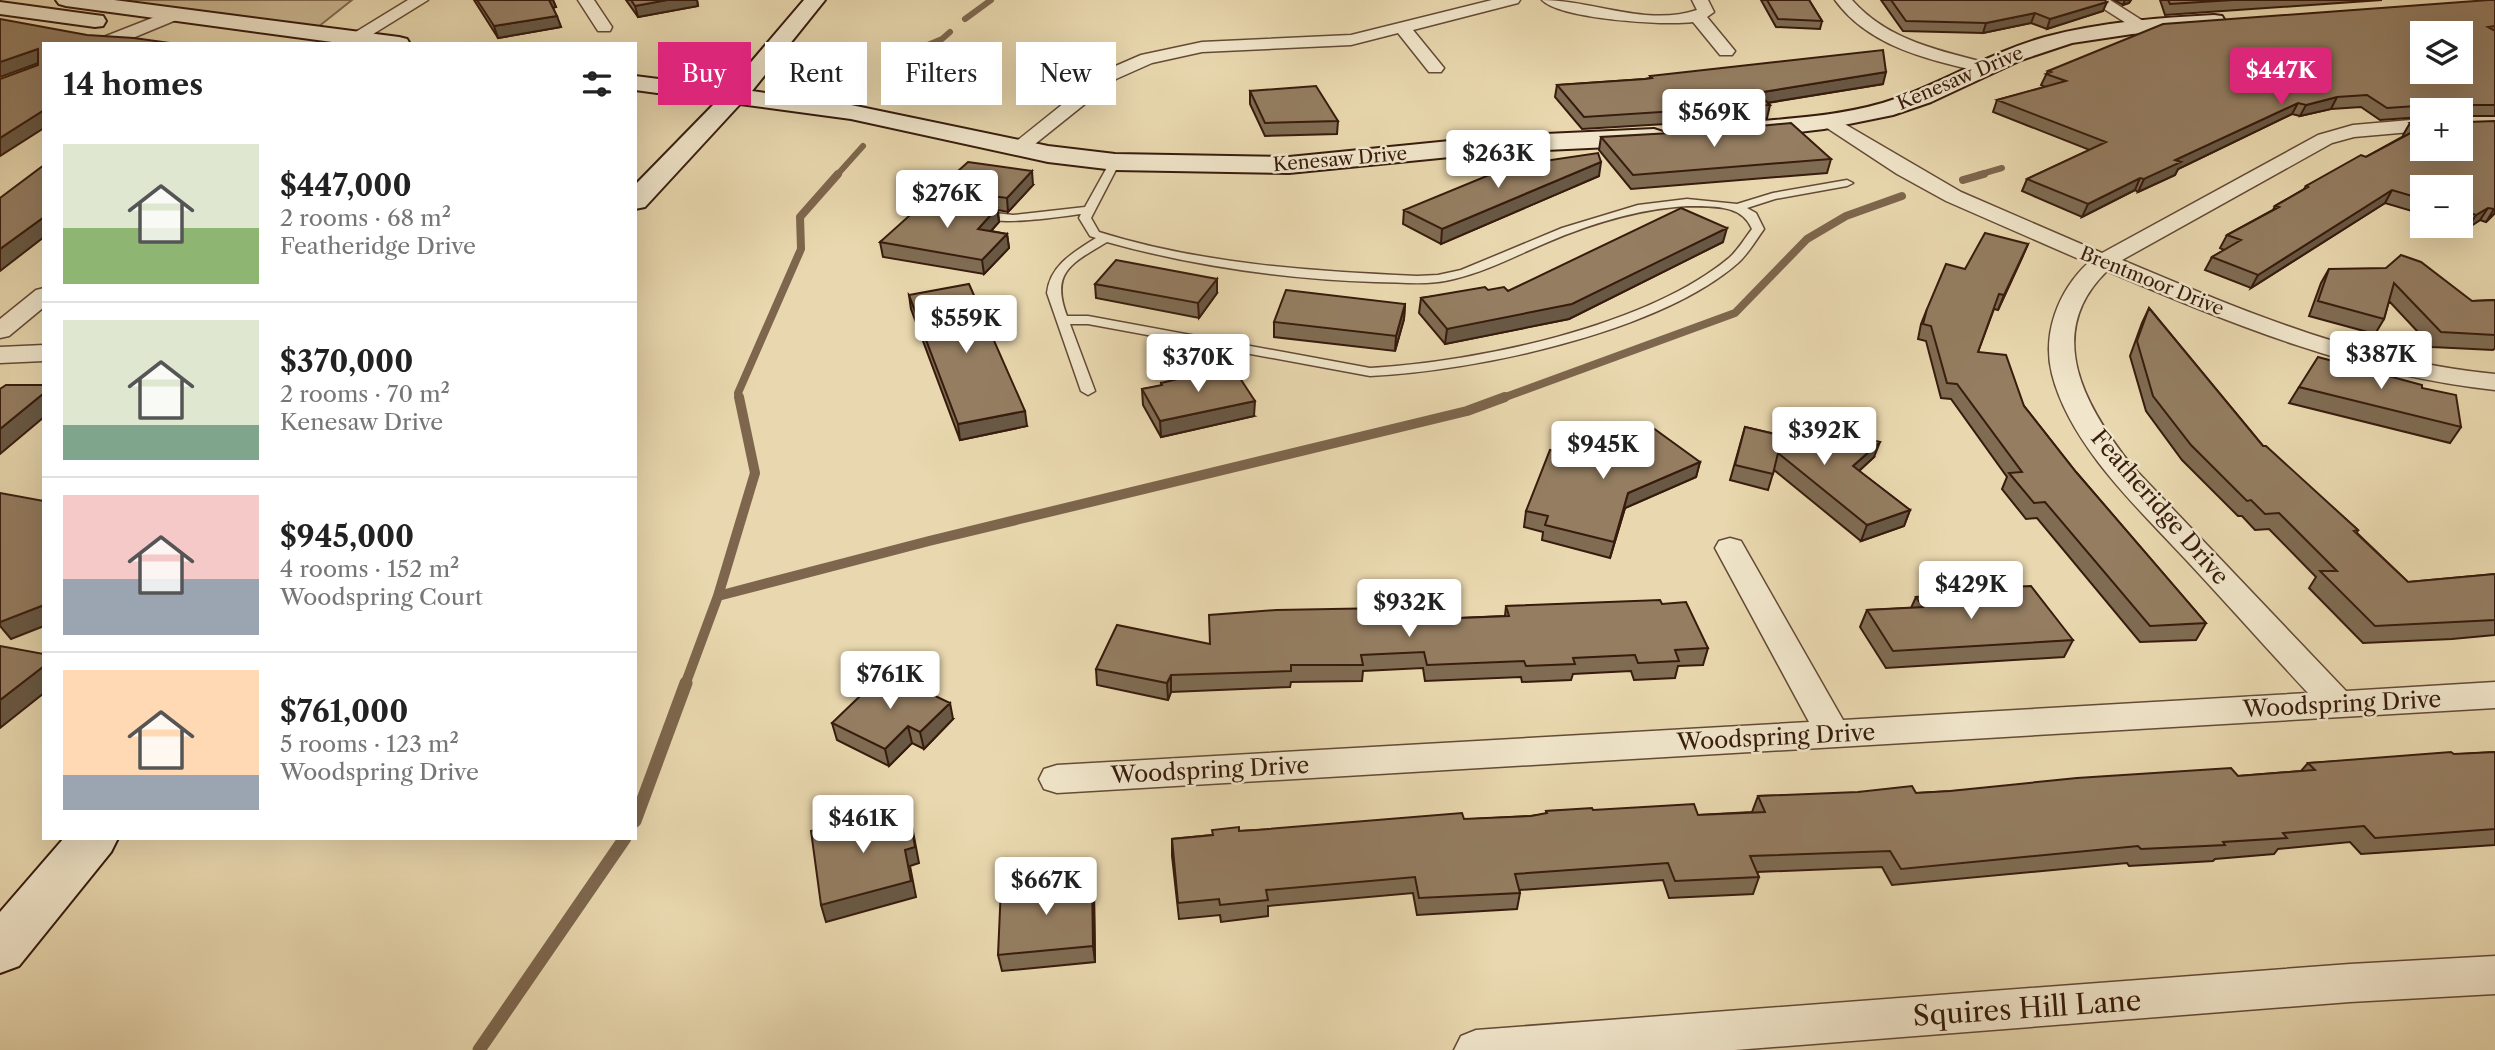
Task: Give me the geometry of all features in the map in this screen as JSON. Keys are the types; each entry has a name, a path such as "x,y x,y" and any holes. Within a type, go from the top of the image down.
{"street":[{"path":"66,0 350,41 420,0"},
{"path":"586,0 604,27"},
{"path":"751,77 816,0"},
{"path":"1017,148 1110,75 1146,59 1202,47 1350,40 1512,0"},
{"path":"1550,0 1580,9 1631,17 1699,8 1726,51"},
{"path":"1843,0 1857,18 1887,36 1985,68"},
{"path":"2098,0 2143,26"},
{"path":"0,8 248,42"},
{"path":"107,42 175,14"},
{"name":"Kenesaw Drive","path":"1717,133 1830,122 1900,106 1961,82 2019,52 2052,42 2143,26 2239,19"},
{"path":"1402,27 1436,68"},
{"name":"Kenesaw Drive","path":"637,83 658,86"},
{"name":"Kenesaw Drive","path":"751,97 851,112 1017,148 1115,162 1209,166 1289,165 1500,144 1679,136"},
{"path":"637,199 726,105"},
{"name":"Brentmoor Drive","path":"1830,122 1928,184 2036,234 2205,304 2303,341 2364,360 2424,373 2495,382"},
{"name":"Featheridge Drive","path":"2337,704 2152,505 2104,447 2080,409 2065,374 2062,350 2065,319 2074,293 2086,276 2104,261 2325,139 2362,130 2410,126"},
{"path":"0,331 42,297"},
{"path":"0,355 42,353"},
{"path":"1730,548 1833,733"},
{"name":"Woodspring Drive","path":"1057,779 2495,695"},
{"path":"0,950 92,840"},
{"name":"Squires Hill Lane","path":"1476,1050 2350,983 2495,975"}],"lane":[{"path":"1062,320 1096,322 1370,372 1398,373 1438,368 1595,331 1654,306 1725,269 1751,245 1758,229 1752,215 1738,207 1713,202 1679,201 1648,205 1595,220 1472,271 1436,279 1327,277 1238,266 1094,234 1085,218 1115,162"},
{"path":"1738,207 1773,196 1847,183"},
{"path":"965,213 1013,218 1090,210"},
{"path":"1088,391 1053,293 1058,275 1074,258 1105,238"}],"shaded area":[{"path":"105,0 352,0 318,27"}],"building":[{"path":"477,0 549,0 557,16 494,26"},
{"path":"631,0 667,0 635,6"},
{"path":"1767,0 1809,0 1822,21 1778,19"},
{"path":"1891,0 2107,2 2050,19 2035,13 1986,23 1906,21"},
{"path":"2168,0 2233,0 2170,4"},
{"path":"2495,0 2495,26 2488,27 2495,31 2495,105 2473,105 2473,98 2410,98 2410,106 2387,108 2367,95 2337,97 2306,105 2298,103 2175,160 2181,162 2144,179 2140,178 2088,204 2027,179 2106,142 1997,100 2066,81 2046,74 2051,72 2048,71 2163,24"},
{"path":"0,19 87,35 163,42 42,42 42,111 0,138 0,79 38,65 38,49 0,62"},
{"path":"1883,50 1886,72 1757,93 1770,105 1584,117 1557,85 1645,79 1652,78 1650,76"},
{"path":"1316,86 1338,121 1265,123 1250,91"},
{"path":"2495,121 2495,208 2473,214 2473,175 2410,175 2410,195 2392,190 2258,275 2212,257 2241,240 2227,235 2279,207 2275,206 2361,155 2366,157 2410,133 2410,161 2473,161 2473,122"},
{"path":"1791,123 1831,159 1633,175 1601,137 1707,131"},
{"path":"1598,153 1601,162 1442,229 1404,210 1511,166"},
{"path":"968,162 1032,171 1007,198 938,189"},
{"path":"42,166 42,218 0,249 0,198"},
{"path":"928,199 997,208 978,229 1007,234 982,260 880,242"},
{"path":"1681,208 1727,228 1572,304 1447,329 1421,298 1485,287 1488,290 1504,287 1508,291"},
{"path":"1985,233 2028,244 2004,295 1999,294 1978,352 2006,355 2024,406 2076,472 2206,623 2150,626 2045,502 2034,503 2009,473 2022,472 1957,384 1947,383 1931,326 1923,324 1946,264 1965,269"},
{"path":"2401,255 2421,262 2472,301 2495,300 2495,335 2441,332 2394,283 2384,319 2318,301 2329,269 2386,268"},
{"path":"1116,260 1217,279 1198,303 1095,284"},
{"path":"969,284 1025,411 958,424 909,295"},
{"path":"1286,290 1405,304 1396,336 1274,322"},
{"path":"2149,308 2263,446 2358,530 2354,531 2408,582 2495,574 2495,620 2375,626 2320,571 2337,571 2279,513 2265,514 2251,500 2247,501 2191,445 2153,396 2137,341"},
{"path":"2318,357 2422,385 2422,388 2456,395 2461,427 2299,387"},
{"path":"1232,366 1255,401 1160,421 1142,389 1162,385 1161,383"},
{"path":"6,385 42,385 42,395 0,429 0,389"},
{"path":"1810,424 1880,442 1853,466 1910,510 1867,525 1778,453 1773,474 1735,465 1745,427 1804,441"},
{"path":"1649,425 1700,462 1628,493 1614,542 1545,525 1548,516 1526,511 1550,450 1574,455"},
{"path":"0,493 42,501 42,606 0,622"},
{"path":"2031,586 2073,640 1893,651 1867,610 1923,607 1916,597 1968,595 1964,589"},
{"path":"1660,600 1662,604 1686,602 1708,648 1675,650 1679,661 1638,663 1635,655 1573,658 1575,664 1526,666 1524,661 1427,665 1424,652 1361,655 1363,665 1291,665 1291,671 1171,675 1167,683 1096,669 1117,625 1210,644 1209,615 1276,610 1387,608 1389,618 1434,615 1435,619 1509,616 1506,606"},
{"path":"0,646 42,654 42,668 0,700"},
{"path":"885,672 950,703 920,732 908,726 885,749 832,723"},
{"path":"2451,752 2495,752 2495,829 2375,838 2364,826 2283,833 2287,838 2223,842 2225,845 2141,849 2138,846 1901,869 1890,851 1750,856 1759,877 1675,881 1668,863 1515,874 1520,893 1419,898 1415,877 1266,890 1268,900 1220,905 1219,899 1178,903 1172,839 1213,835 1212,830 1239,827 1239,831 1256,830 1462,813 1464,819 1531,816 1547,813 1546,811 1592,808 1694,804 1698,815 1765,812 1758,796 1858,792 1912,786 1916,793 1950,791 2077,778 2231,768 2238,776 2315,770 2308,763"},
{"path":"908,805 915,847 905,850 911,881 821,905 811,831"},
{"path":"1092,879 1093,946 998,955 1001,887"}],"waterway":[{"path":"965,19 991,0"},
{"path":"935,42 950,32"},
{"path":"837,175 863,146"},
{"path":"1978,175 2002,168"},
{"path":"739,399 738,393 801,249 800,217 838,174"},
{"path":"1963,180 1984,174"},
{"path":"1500,399 1735,313 1807,239 1846,216 1902,196"},
{"path":"718,596 755,473 739,397"},
{"path":"718,596 929,541 1467,411 1505,397"},
{"path":"685,685 718,596"},
{"path":"637,816 686,683"},
{"path":"479,1050 624,840"}]}
